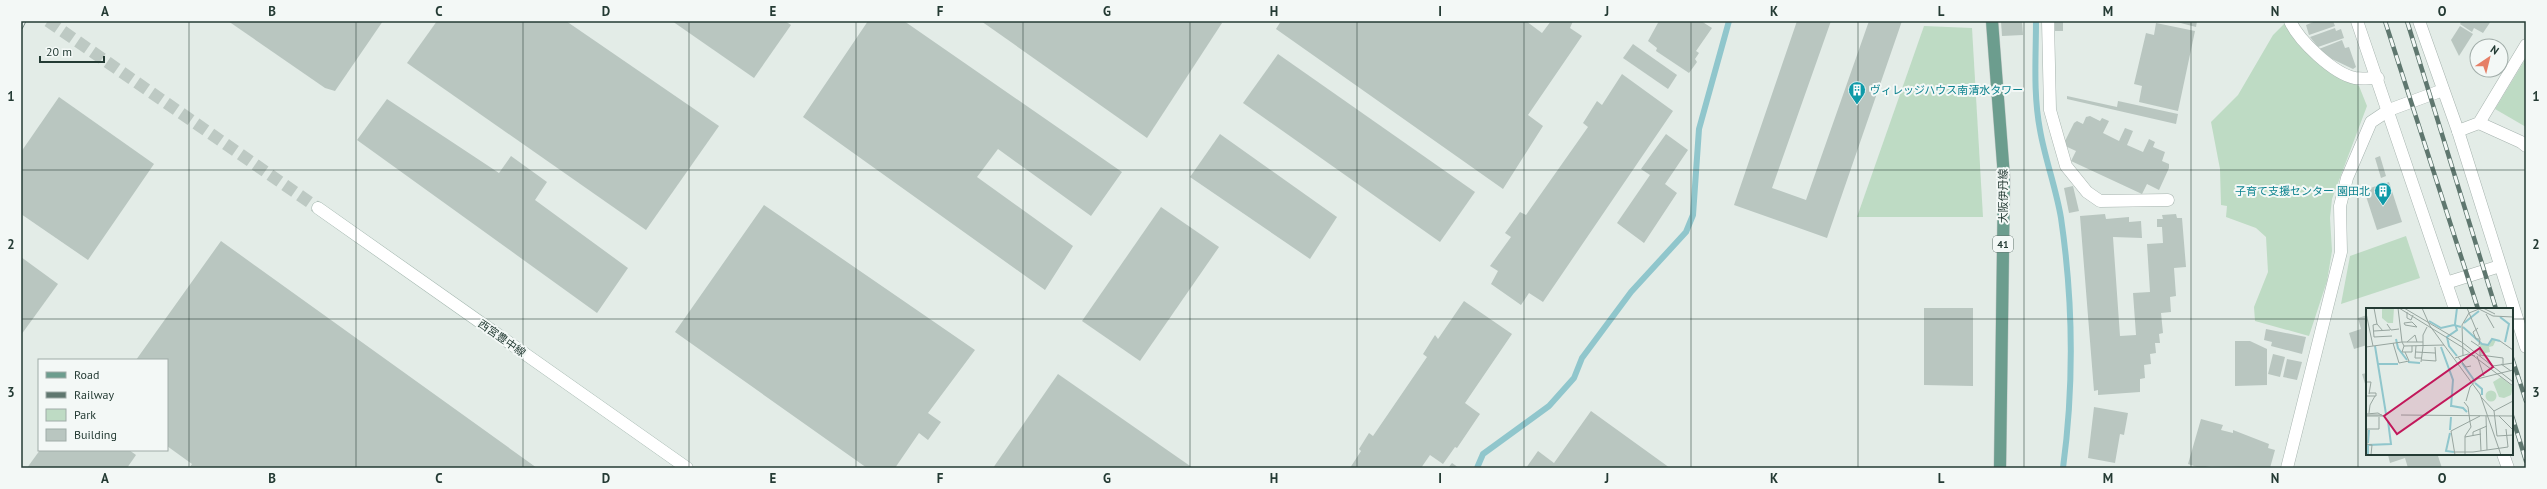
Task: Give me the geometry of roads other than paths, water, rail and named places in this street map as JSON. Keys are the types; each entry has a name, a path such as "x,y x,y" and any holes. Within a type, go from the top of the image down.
{"main road":[{"name":"大阪伊丹線","path":"1992,21 2004,177 2000,468"}],"street":[{"path":"2048,21 2050,110 2066,166 2087,192 2100,201 2168,200"},
{"path":"2290,21 2307,44 2338,71 2355,78 2378,78"},
{"path":"2357,21 2389,110 2455,308"},
{"path":"2419,21 2458,130 2526,347"},
{"path":"2458,130 2479,123 2526,45"},
{"path":"2287,468 2341,252 2340,206 2347,178 2371,122 2389,110 2443,90"},
{"path":"2479,123 2521,142 2526,146"},
{"name":"西宮豊中線","path":"318,208 687,468"},
{"path":"2446,283 2500,266"},
{"path":"2503,455 2508,468"}],"waterway":[{"path":"1477,468 1483,454 1549,406 1574,378 1582,358 1631,292 1686,232 1693,215 1699,129 1729,21"},
{"path":"2036,21 2036,102 2042,141 2061,218 2070,312 2071,343 2069,406 2063,468"}],"tunnel":[{"path":"48,21 318,208"}],"railway":[{"path":"21,27 24,21"},
{"path":"2385,21 2478,308"},
{"path":"2407,21 2496,308"},
{"path":"2513,361 2526,401"},
{"path":"2513,419 2526,461"}],"place":[{"name":"ヴィレッジハウス南清水タワー","path":"1857,105"},
{"name":"子育て支援センター 園田北","path":"2383,206"}]}
